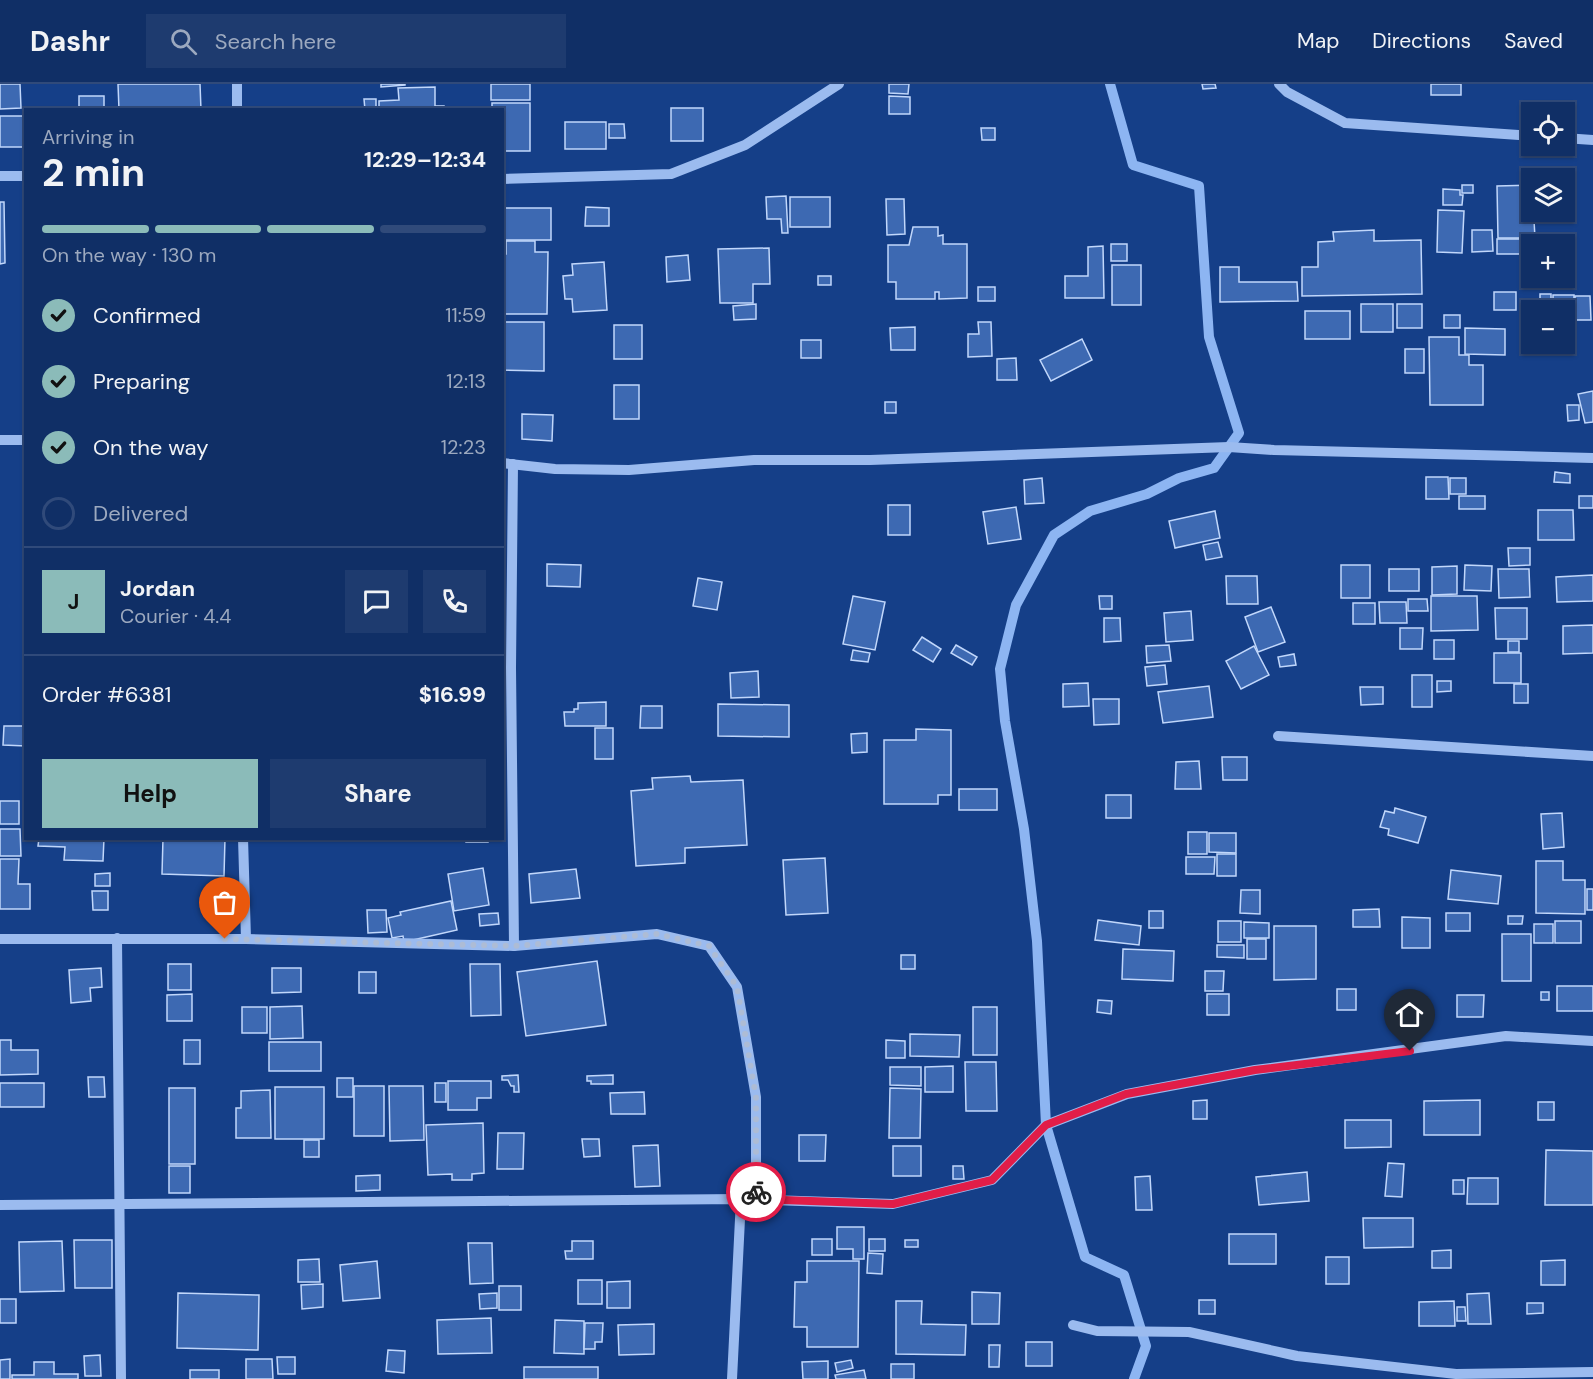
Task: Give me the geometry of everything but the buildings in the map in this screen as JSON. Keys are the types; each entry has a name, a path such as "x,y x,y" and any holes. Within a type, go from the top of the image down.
{"street":[{"path":"237,84 237,108"},
{"path":"504,178 671,174 745,145 839,84"},
{"path":"1279,84 1287,92 1345,123 1521,135"},
{"path":"1575,139 1593,140"},
{"path":"0,176 24,176"},
{"path":"0,441 24,440"},
{"path":"514,946 508,463 555,469 629,470 754,460 870,460 1230,447 1593,458"},
{"path":"1278,736 1593,756"},
{"path":"243,840 246,939"},
{"path":"0,939 246,939 514,946 657,934 709,946 737,987 756,1097 756,1199"},
{"path":"117,938 121,1379"},
{"path":"0,1205 741,1199 893,1204 992,1180 1046,1125 1126,1094 1220,1076 1506,1036 1593,1041"},
{"path":"732,1379 741,1199"},
{"path":"1073,1325 1096,1331 1189,1332 1297,1356 1456,1374 1593,1372"}],"waterway":[{"path":"1110,84 1133,165 1199,186 1209,337 1239,433 1214,468 1179,478 1147,494 1090,511 1054,535 1016,605 1000,669 1005,721 1024,829 1037,941 1046,1125 1085,1257 1124,1275 1146,1346 1134,1379"}],"way so far":[{"path":"225,939 514,946 657,934 709,946 737,987 756,1097 756,1192"}],"route":[{"path":"756,1192 756,1199 893,1204 992,1180 1046,1125 1126,1094 1255,1070 1410,1051"}]}
